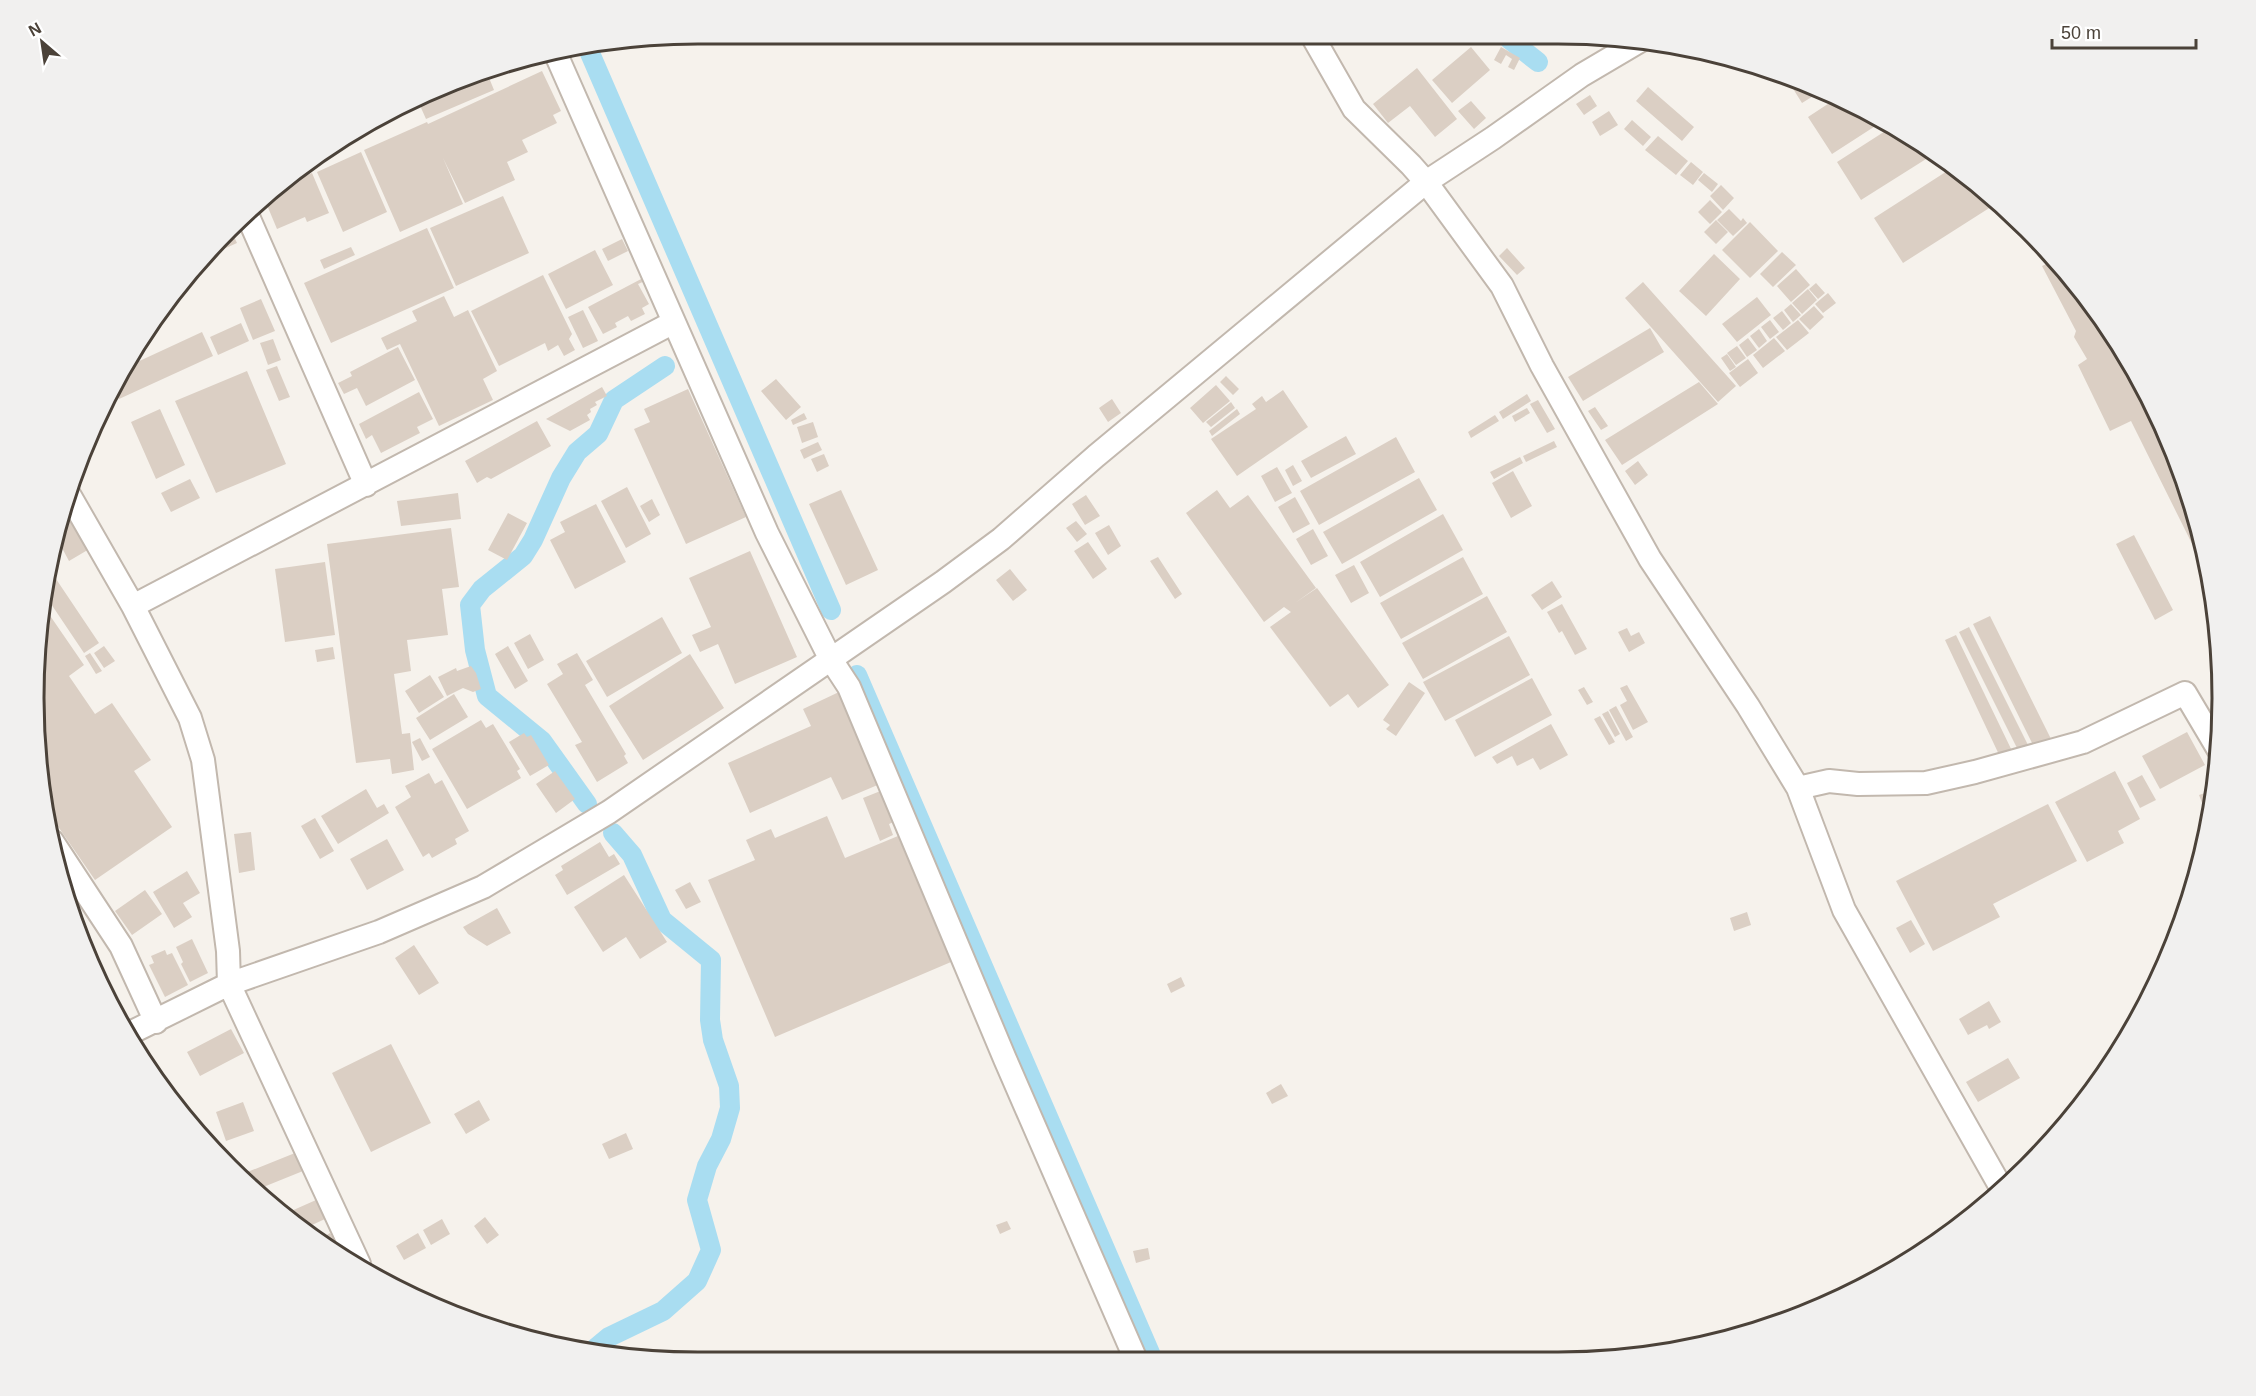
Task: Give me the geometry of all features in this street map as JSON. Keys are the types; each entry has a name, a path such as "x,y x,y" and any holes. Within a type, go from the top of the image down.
{"street":[{"path":"1317,44 1354,109 1426,182 1502,286 1542,366 1650,559 1748,706 1798,788 1844,910 1998,1182"},
{"path":"135,1031 229,984 380,932 483,887 609,812 943,582 1001,539 1096,456 1426,182 1582,75 1628,48"},
{"path":"558,59 767,533 830,658 849,687 1005,1059 1133,1352"},
{"path":"250,221 366,485"},
{"path":"133,606 674,322"},
{"path":"74,503 133,606 190,718 202,760 228,951 229,984 356,1256"},
{"path":"1798,788 1829,781 1926,783 1975,772 2083,742 2185,693 2211,737"},
{"path":"64,860 121,946 156,1022"}],"building":[{"path":"1471,47 1490,70 1452,103 1432,80"},
{"path":"1501,47 1520,58 1514,70 1508,67 1512,59 1506,55 1501,64 1494,60"},
{"path":"1417,68 1457,119 1435,137 1410,106 1388,123 1373,104"},
{"path":"542,71 561,111 553,115 557,123 522,140 528,152 507,162 515,180 465,203 443,158 463,204 400,232 364,150 427,122 428,124"},
{"path":"489,78 494,90 426,119 420,106"},
{"path":"1648,87 1694,127 1682,141 1636,101"},
{"path":"1792,87 1814,96 1802,103"},
{"path":"1590,95 1597,106 1584,115 1576,104"},
{"path":"1471,101 1486,118 1474,129 1458,111"},
{"path":"1829,103 1875,126 1832,154 1808,117"},
{"path":"1609,111 1618,125 1600,136 1592,122"},
{"path":"1632,120 1651,137 1643,146 1624,129"},
{"path":"1885,131 1928,158 1861,200 1837,162"},
{"path":"1658,136 1688,161 1676,175 1645,150"},
{"path":"361,152 387,212 343,232 317,172"},
{"path":"1691,162 1703,172 1693,185 1680,175"},
{"path":"1946,172 1991,207 1903,263 1874,218"},
{"path":"312,173 329,213 307,222 305,217 277,229 267,205 303,177"},
{"path":"1704,173 1718,184 1712,192 1698,180"},
{"path":"1721,185 1734,198 1723,210 1710,196"},
{"path":"503,196 529,253 456,286 430,228"},
{"path":"1710,200 1722,212 1710,224 1698,212"},
{"path":"1729,209 1741,221 1743,218 1747,223 1733,236 1717,220"},
{"path":"1716,220 1728,232 1716,244 1704,232"},
{"path":"1750,222 1778,251 1750,278 1722,250"},
{"path":"427,228 454,288 331,343 304,283"},
{"path":"234,236 237,243 221,250"},
{"path":"622,239 628,251 608,261 602,249"},
{"path":"351,247 355,255 324,269 320,260"},
{"path":"1507,248 1525,268 1517,275 1499,256"},
{"path":"595,250 613,285 566,309 548,274"},
{"path":"1782,252 1796,265 1773,287 1760,274"},
{"path":"1714,254 1740,279 1706,316 1679,291"},
{"path":"2048,263 2077,300 2125,371 2163,448 2178,488 2195,550 2131,421 2110,431 2078,365 2087,359 2074,337 2076,331 2042,266"},
{"path":"1796,269 1810,285 1791,302 1777,286"},
{"path":"543,275 572,334 569,339 575,350 564,356 558,345 548,351 545,343 499,366 471,311"},
{"path":"643,278 645,281 638,284 649,304 642,308 645,314 631,321 628,316 615,323 617,327 603,334 588,307"},
{"path":"1643,282 1736,386 1718,402 1625,298"},
{"path":"1816,283 1825,293 1818,299 1809,289"},
{"path":"1808,289 1817,300 1802,314 1792,303"},
{"path":"1828,293 1836,303 1823,313 1815,304"},
{"path":"444,296 454,317 468,310 497,371 483,379 493,400 439,426 400,344 387,350 381,338 417,321 412,311"},
{"path":"1757,297 1771,315 1737,342 1722,324"},
{"path":"261,299 275,331 253,340 240,308"},
{"path":"1791,304 1801,315 1793,322 1784,310"},
{"path":"1814,306 1824,317 1810,330 1799,319"},
{"path":"583,310 598,341 583,348 568,317"},
{"path":"1782,311 1791,323 1783,330 1773,318"},
{"path":"1770,320 1779,332 1770,339 1761,327"},
{"path":"1798,320 1809,333 1787,350 1776,337"},
{"path":"241,323 249,341 218,355 210,337"},
{"path":"1650,328 1664,352 1583,401 1568,377"},
{"path":"1759,329 1767,341 1759,348 1750,336"},
{"path":"202,332 213,356 119,399 118,396 136,362"},
{"path":"1748,338 1757,350 1747,357 1739,345"},
{"path":"1774,338 1785,351 1763,368 1753,355"},
{"path":"273,339 281,360 268,365 260,343"},
{"path":"1737,346 1746,358 1736,365 1727,353"},
{"path":"398,347 415,380 366,406 357,388 344,394 338,383 352,376 350,372"},
{"path":"1727,354 1736,367 1730,371 1721,358"},
{"path":"1748,359 1758,373 1740,387 1729,373"},
{"path":"277,366 290,397 279,401 266,370"},
{"path":"247,371 286,464 216,493 175,401"},
{"path":"1226,376 1239,389 1233,395 1220,382"},
{"path":"776,379 801,407 786,420 761,391"},
{"path":"1699,382 1718,404 1622,465 1605,440"},
{"path":"1216,385 1230,401 1203,423 1190,408"},
{"path":"602,387 607,396 595,402 597,405 590,409 591,412 587,415 590,420 570,431 546,419"},
{"path":"688,389 746,517 686,544 634,429 650,422 644,409"},
{"path":"1283,390 1308,427 1237,476 1211,439 1256,409 1252,404 1262,396 1266,402"},
{"path":"419,392 433,419 417,427 420,433 381,453 372,435 366,439 359,424"},
{"path":"1527,394 1531,401 1503,419 1499,412"},
{"path":"1112,399 1121,413 1108,422 1099,408"},
{"path":"1538,400 1555,429 1547,433 1530,404"},
{"path":"1231,402 1235,408 1211,427 1206,422"},
{"path":"1595,407 1608,426 1601,430 1588,411"},
{"path":"1527,408 1530,413 1515,422 1512,416"},
{"path":"160,409 185,465 156,479 131,422"},
{"path":"1237,409 1240,414 1212,436 1209,431"},
{"path":"804,413 807,419 793,425 791,420"},
{"path":"1495,415 1499,421 1471,438 1468,432"},
{"path":"537,421 551,446 491,479 487,477 477,483 465,461"},
{"path":"813,422 818,437 802,443 797,427"},
{"path":"1346,436 1356,454 1311,478 1301,461"},
{"path":"1396,437 1415,472 1319,525 1300,491"},
{"path":"1554,441 1557,447 1526,462 1523,456"},
{"path":"818,442 822,450 804,459 800,450"},
{"path":"824,454 829,466 817,472 811,459"},
{"path":"1520,457 1523,463 1494,479 1490,472"},
{"path":"1638,461 1648,475 1635,485 1625,471"},
{"path":"1293,465 1302,481 1293,486 1285,470"},
{"path":"1277,467 1292,493 1275,502 1261,476"},
{"path":"1513,471 1532,506 1511,518 1492,483"},
{"path":"1419,478 1437,510 1342,564 1323,532"},
{"path":"190,479 200,498 171,512 161,493"},
{"path":"627,487 651,534 626,548 601,501"},
{"path":"841,490 878,570 846,585 809,504"},
{"path":"1217,490 1230,508 1248,495 1316,588 1295,603 1317,588 1389,685 1358,708 1348,694 1330,707 1270,627 1291,612 1284,607 1264,622 1186,513"},
{"path":"458,493 461,519 401,526 397,501"},
{"path":"1086,495 1100,516 1085,525 1072,504"},
{"path":"1295,497 1310,524 1293,533 1278,507"},
{"path":"652,499 660,515 649,522 640,506"},
{"path":"596,504 626,562 575,589 550,540 565,532 560,522"},
{"path":"71,513 91,548 69,561 62,547"},
{"path":"508,513 527,523 507,560 488,550"},
{"path":"1443,514 1463,550 1380,597 1360,562"},
{"path":"1076,521 1087,534 1077,542 1066,528"},
{"path":"1109,525 1121,546 1108,555 1095,533"},
{"path":"451,528 459,587 442,589 448,635 407,640 411,671 394,674 402,734 410,733 414,770 392,774 390,759 356,763 327,544"},
{"path":"1313,529 1328,556 1311,565 1296,539"},
{"path":"2134,535 2173,610 2155,620 2116,544"},
{"path":"1088,542 1107,569 1093,579 1074,551"},
{"path":"750,551 797,657 735,684 718,644 700,652 692,635 711,627 689,578"},
{"path":"1158,557 1182,594 1175,599 1150,561"},
{"path":"1463,557 1483,594 1401,639 1380,603"},
{"path":"325,562 335,635 285,642 275,569"},
{"path":"1354,565 1369,593 1351,603 1335,575"},
{"path":"1010,569 1027,590 1013,601 996,580"},
{"path":"55,577 99,643 84,653 51,603"},
{"path":"1552,581 1562,597 1542,610 1531,595"},
{"path":"1487,596 1507,632 1423,679 1402,643"},
{"path":"1562,604 1587,649 1575,655 1562,631 1559,633 1547,612"},
{"path":"49,614 84,665 69,676 95,714 112,703 151,760 134,771 172,827 95,880 55,823 45,741 45,655"},
{"path":"1990,616 2052,741 2035,749 1973,624"},
{"path":"662,617 682,653 607,697 586,661"},
{"path":"1969,627 2031,751 2021,756 1959,632"},
{"path":"1627,628 1631,636 1639,632 1645,643 1629,652 1618,632"},
{"path":"530,634 544,660 528,669 514,643"},
{"path":"1956,635 2014,755 2002,761 1945,640"},
{"path":"1509,636 1530,675 1445,721 1423,682"},
{"path":"104,646 115,661 104,668 94,653"},
{"path":"508,646 528,681 515,689 495,654"},
{"path":"333,647 335,659 317,662 315,650"},
{"path":"90,653 102,671 96,674 85,656"},
{"path":"577,653 593,680 585,685 626,754 624,756 628,763 597,782 575,745 582,742 547,684 563,674 557,664"},
{"path":"690,654 724,708 643,760 609,706"},
{"path":"471,666 481,689 473,692 463,688 447,696 438,677 456,668 457,671"},
{"path":"430,675 444,697 419,713 405,691"},
{"path":"1532,678 1552,715 1475,757 1455,720"},
{"path":"1409,682 1425,693 1396,736 1386,729 1390,725 1383,720"},
{"path":"1627,685 1648,722 1633,730 1620,705 1627,701 1620,688"},
{"path":"1584,687 1593,702 1587,705 1578,690"},
{"path":"839,692 880,784 842,800 831,777 750,813 728,763 811,726 803,709"},
{"path":"454,694 468,717 430,740 416,718"},
{"path":"1616,706 1633,737 1626,741 1609,710"},
{"path":"1608,711 1620,734 1615,737 1602,714"},
{"path":"1600,716 1615,742 1609,745 1594,719"},
{"path":"481,720 486,728 493,724 520,769 517,771 521,778 467,809 432,749"},
{"path":"1551,724 1568,755 1540,770 1533,758 1517,766 1512,756 1497,764 1492,757"},
{"path":"2187,732 2205,765 2160,789 2142,756"},
{"path":"524,733 527,737 531,735 549,765 530,776 509,742"},
{"path":"420,738 430,757 422,761 412,742"},
{"path":"555,771 575,799 556,813 536,784"},
{"path":"2115,771 2140,819 2118,831 2124,843 2087,862 2055,802"},
{"path":"429,773 435,784 442,780 469,831 455,839 457,844 432,858 429,853 423,857 395,807 411,797 405,786"},
{"path":"2142,775 2156,800 2140,808 2127,783"},
{"path":"366,789 377,808 384,804 389,813 338,844 321,816"},
{"path":"883,790 896,821 889,824 893,835 880,841 863,798"},
{"path":"2205,793 2203,806 2199,795"},
{"path":"2048,804 2077,861 1993,904 2000,917 1933,951 1896,881"},
{"path":"827,816 845,858 898,836 951,962 775,1037 708,880 755,860 746,840 771,829 775,838"},
{"path":"315,818 334,851 320,859 301,826"},
{"path":"251,832 255,870 239,873 234,834"},
{"path":"387,839 404,870 367,890 350,859"},
{"path":"600,842 609,857 614,854 620,864 567,895 555,875 563,870 561,866"},
{"path":"187,871 200,893 183,903 192,917 174,928 153,892"},
{"path":"624,875 667,942 640,959 626,937 603,952 574,907"},
{"path":"690,882 701,902 686,909 675,890"},
{"path":"145,890 162,914 132,935 115,911"},
{"path":"497,908 511,933 487,946 468,934 463,927"},
{"path":"1747,912 1751,925 1734,931 1730,918"},
{"path":"1911,920 1925,944 1910,953 1896,928"},
{"path":"192,939 208,973 190,982 176,947"},
{"path":"414,945 439,983 419,995 395,958"},
{"path":"165,950 167,955 172,953 188,985 165,997 149,965 154,963 151,956"},
{"path":"1181,977 1185,986 1171,993 1167,984"},
{"path":"1989,1001 2001,1022 1989,1029 1987,1025 1968,1035 1959,1019"},
{"path":"231,1029 244,1053 200,1076 187,1052"},
{"path":"391,1044 431,1123 371,1152 332,1073"},
{"path":"2008,1058 2020,1078 1978,1102 1966,1082"},
{"path":"1281,1084 1288,1096 1272,1104 1266,1093"},
{"path":"479,1100 490,1120 466,1134 454,1114"},
{"path":"243,1102 254,1131 226,1141 216,1112"},
{"path":"626,1133 633,1149 609,1159 602,1144"},
{"path":"295,1153 303,1171 263,1187 247,1172"},
{"path":"316,1200 325,1219 311,1225 292,1211"},
{"path":"485,1217 499,1235 487,1244 474,1226"},
{"path":"442,1219 450,1234 431,1245 423,1230"},
{"path":"1007,1221 1011,1229 1000,1234 996,1225"},
{"path":"330,1233 337,1244 334,1242 326,1236"},
{"path":"418,1233 426,1248 404,1260 396,1246"},
{"path":"1148,1248 1150,1259 1136,1263 1133,1251"}],"waterway":[{"path":"1515,44 1538,62"},
{"path":"590,53 831,610"},
{"path":"587,804 542,741 487,696 475,650 470,605 482,589 523,556 533,540 561,478 577,452 598,434 614,400 665,366"},
{"path":"857,675 1150,1352"},
{"path":"600,1345 609,1337 663,1311 697,1281 711,1250 697,1200 707,1166 721,1139 730,1108 729,1086 713,1040 710,1020 711,960 662,920 632,855 613,833"}]}
